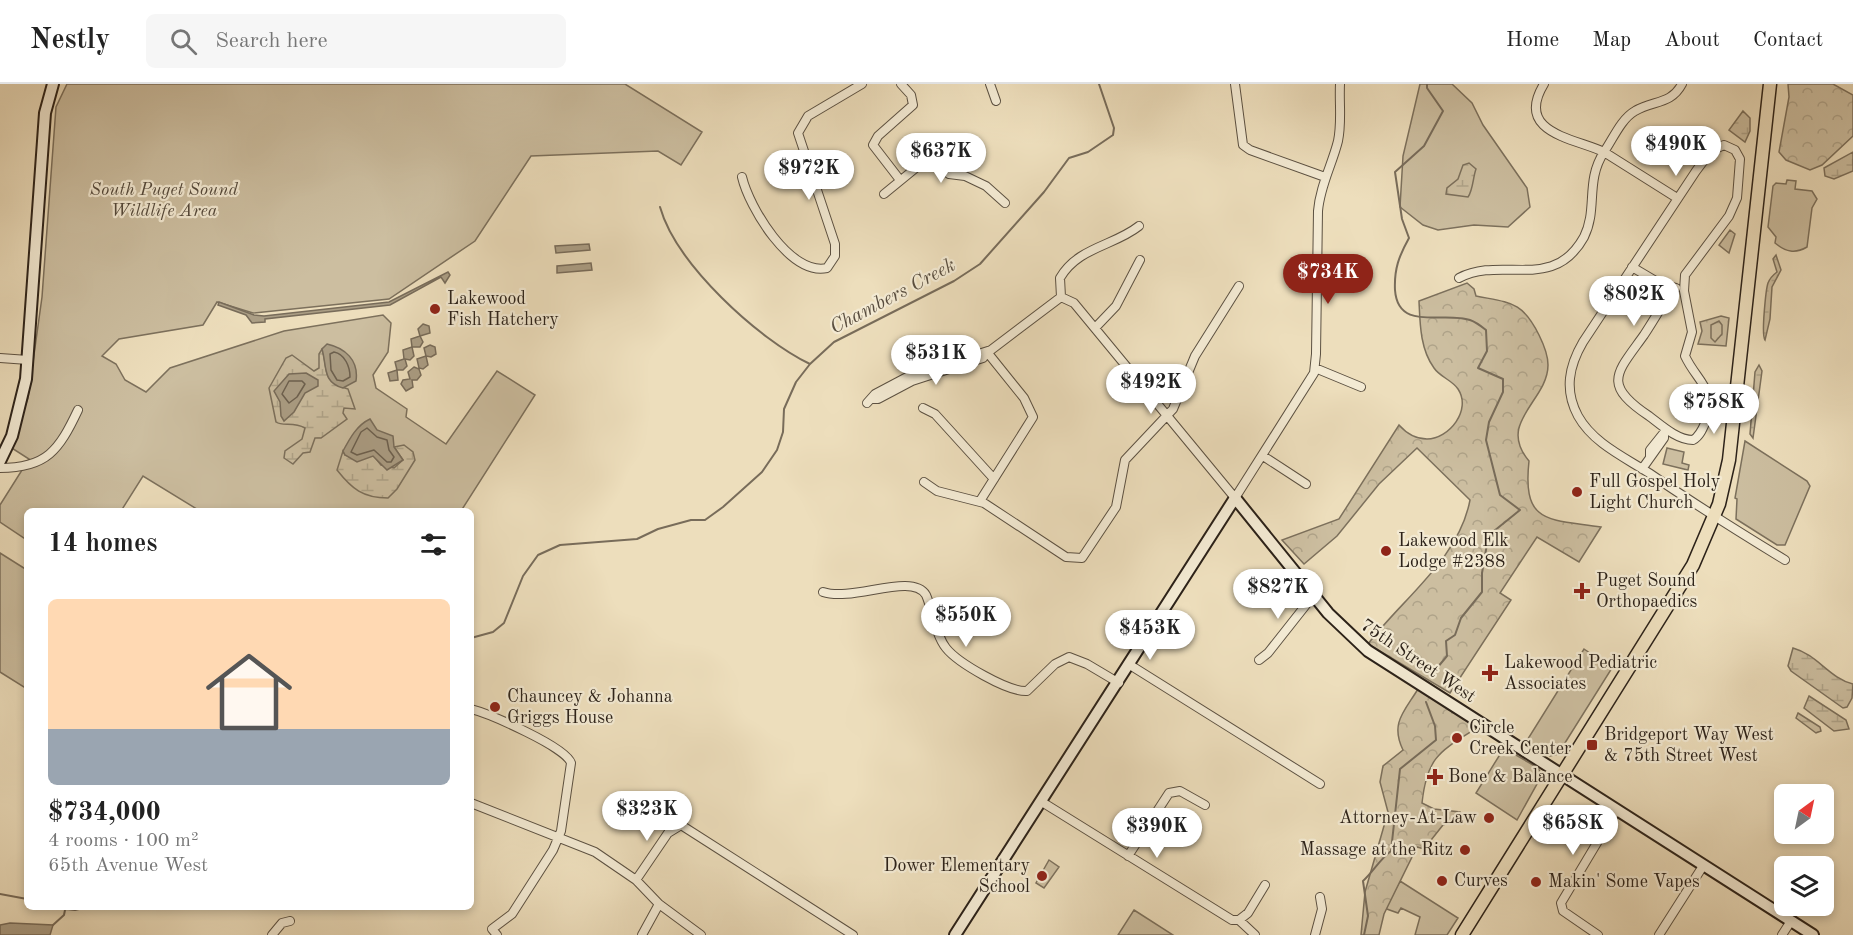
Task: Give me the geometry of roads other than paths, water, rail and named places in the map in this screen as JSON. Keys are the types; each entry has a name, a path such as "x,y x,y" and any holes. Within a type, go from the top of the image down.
{"main road":[{"path":"1462,935 1694,564 1714,518 1729,460 1770,84"}],"street":[{"path":"0,460 15,428 24,392 45,113 53,84"},
{"path":"742,177 760,218 784,250 800,262 817,268 827,268 835,256 835,244 798,133 808,116 862,84"},
{"path":"900,180 873,145 878,136 913,105 911,95 901,84"},
{"path":"990,84 996,100"},
{"path":"1235,84 1243,145 1250,150 1325,177"},
{"path":"955,935 1301,397 1315,368 1318,200 1339,139 1340,84"},
{"path":"1544,84 1536,98 1536,107 1545,128 1556,135 1604,152 1677,198"},
{"path":"1459,278 1487,270 1546,269 1568,257 1587,229 1592,179 1604,152 1630,114 1641,108 1666,101 1682,84"},
{"path":"1673,288 1646,332 1625,357 1619,374 1620,386 1627,401 1665,431 1688,440 1698,436 1709,405 1708,392 1685,356 1692,328 1683,287 1689,268 1735,206 1741,164 1739,155 1733,149 1722,145 1711,151 1677,198 1583,342 1569,375 1571,399 1584,424 1603,443 1714,518 1785,560"},
{"path":"884,194 926,159 931,159 949,174 965,176 986,186 1005,203"},
{"path":"869,401 878,399 912,381 983,358 987,352 1061,297 1060,280 1071,265 1089,250 1123,238 1139,226"},
{"path":"1095,328 1116,306 1140,260"},
{"path":"1632,267 1673,288 1683,287"},
{"path":"924,482 937,491 980,501 1066,557 1077,560 1088,552 1116,507 1125,460 1176,405 1200,348 1239,286"},
{"name":"75th Street West","path":"1061,297 1073,302 1313,596 1347,633 1376,657 1813,935"},
{"path":"980,501 1029,426 1033,414 1024,398 987,352"},
{"path":"0,358 28,360"},
{"path":"1315,368 1361,387"},
{"path":"923,408 935,414 994,479"},
{"path":"0,468 23,468 40,461 67,433 78,410"},
{"path":"1642,469 1664,438 1665,431"},
{"path":"1263,456 1306,484"},
{"path":"823,592 844,596 894,586 921,587 927,595 946,648 961,660 1015,690 1027,691 1055,664 1068,657 1076,658 1119,683"},
{"path":"1259,660 1268,654 1313,596"},
{"path":"1130,664 1320,783"},
{"path":"474,710 568,755 572,770 558,838 512,914 494,932"},
{"path":"1128,856 1166,797 1173,792 1186,793 1205,805"},
{"path":"1042,802 1232,920 1239,920 1248,913 1265,885"},
{"path":"474,804 595,852 636,880 659,904 701,935"},
{"path":"1598,935 1571,918 1562,908 1562,898 1616,811"},
{"path":"636,880 668,832 676,825 681,825 853,935"},
{"path":"1659,935 1703,866"},
{"path":"1315,935 1322,909 1320,897"},
{"path":"642,935 659,904"},
{"path":"1239,920 1255,935"},
{"path":"272,935 282,923 290,921"},
{"path":"1782,935 1791,921"}],"water":[{"path":"589,244 590,250 556,253 555,246"},
{"path":"591,263 592,270 557,273 557,266"},
{"path":"448,272 450,275 445,283 441,277 390,305 265,319 265,322 252,323 246,315 218,305 219,302 254,315 264,316 389,302"},
{"path":"423,324 429,326 430,333 420,336 418,329"},
{"path":"420,336 423,342 420,347 412,347 411,339"},
{"path":"327,344 345,352 353,361 356,381 343,388 328,378 322,349"},
{"path":"430,345 435,347 436,354 431,357 426,356 424,348"},
{"path":"412,347 414,356 410,360 405,359 407,366 403,370 397,370 395,362 404,359 403,350"},
{"path":"426,356 428,365 423,369 419,368 417,359"},
{"path":"414,367 419,369 421,375 417,380 412,380 413,387 406,391 401,384 403,380 410,379 408,372"},
{"path":"397,370 398,380 390,381 388,373"},
{"path":"306,373 318,380 318,386 305,393 294,412 284,421 281,416 280,402 274,391 289,374"},
{"path":"370,419 377,430 393,436 394,447 403,460 387,470 373,456 357,462 345,455 343,451 358,428"},
{"path":"10,923 53,925 50,935 0,935 0,925"}],"waterway":[{"name":"Chambers Creek","path":"474,637 493,632 504,623 523,576 538,555 560,545 637,539 658,529 691,520 705,520 723,507 762,472 777,450 783,432 784,409 796,382 810,364 834,342 954,281 980,264 1044,192 1069,158 1088,152 1113,135 1114,128 1099,84"},
{"path":"1427,84 1427,88 1443,111 1424,146 1395,172 1402,219 1409,238 1398,263 1395,290 1398,303 1404,311 1413,316 1459,318 1472,321 1486,330 1487,351 1478,368 1503,379 1503,392 1489,422 1486,440 1500,495 1520,510 1494,531 1487,544 1482,573 1482,592 1461,618 1455,635 1446,641 1447,656 1432,674"},
{"path":"660,207 669,229 683,252 722,298 767,337 810,364"},
{"path":"1364,935 1368,916 1363,881 1391,851 1400,769 1436,740 1435,726 1426,702"},
{"name":"Chambers Creek","path":"0,894 24,898"},
{"path":"53,925 64,915 65,910"}],"place":[{"name":"Lakewood Fish Hatchery","path":"435,309"},
{"name":"Full Gospel Holy Light Church","path":"1577,492"},
{"name":"Lakewood Elk Lodge #2388","path":"1386,551"},
{"name":"Puget Sound Orthopaedics","path":"1582,591"},
{"name":"Lakewood Pediatric Associates","path":"1490,673"},
{"name":"Chauncey & Johanna Griggs House","path":"495,707"},
{"name":"Circle Creek Center","path":"1457,738"},
{"name":"Bridgeport Way West & 75th Street West","path":"1592,745"},
{"name":"Bone & Balance","path":"1435,777"},
{"name":"Attorney-At-Law","path":"1489,818"},
{"name":"Massage at the Ritz","path":"1465,850"},
{"name":"Dower Elementary School","path":"1042,876"},
{"name":"Curves","path":"1442,881"},
{"name":"Makin' Some Vapes","path":"1536,882"}],"park label":[{"name":"South Puget Sound Wildlife Area","path":"164,200"}]}
